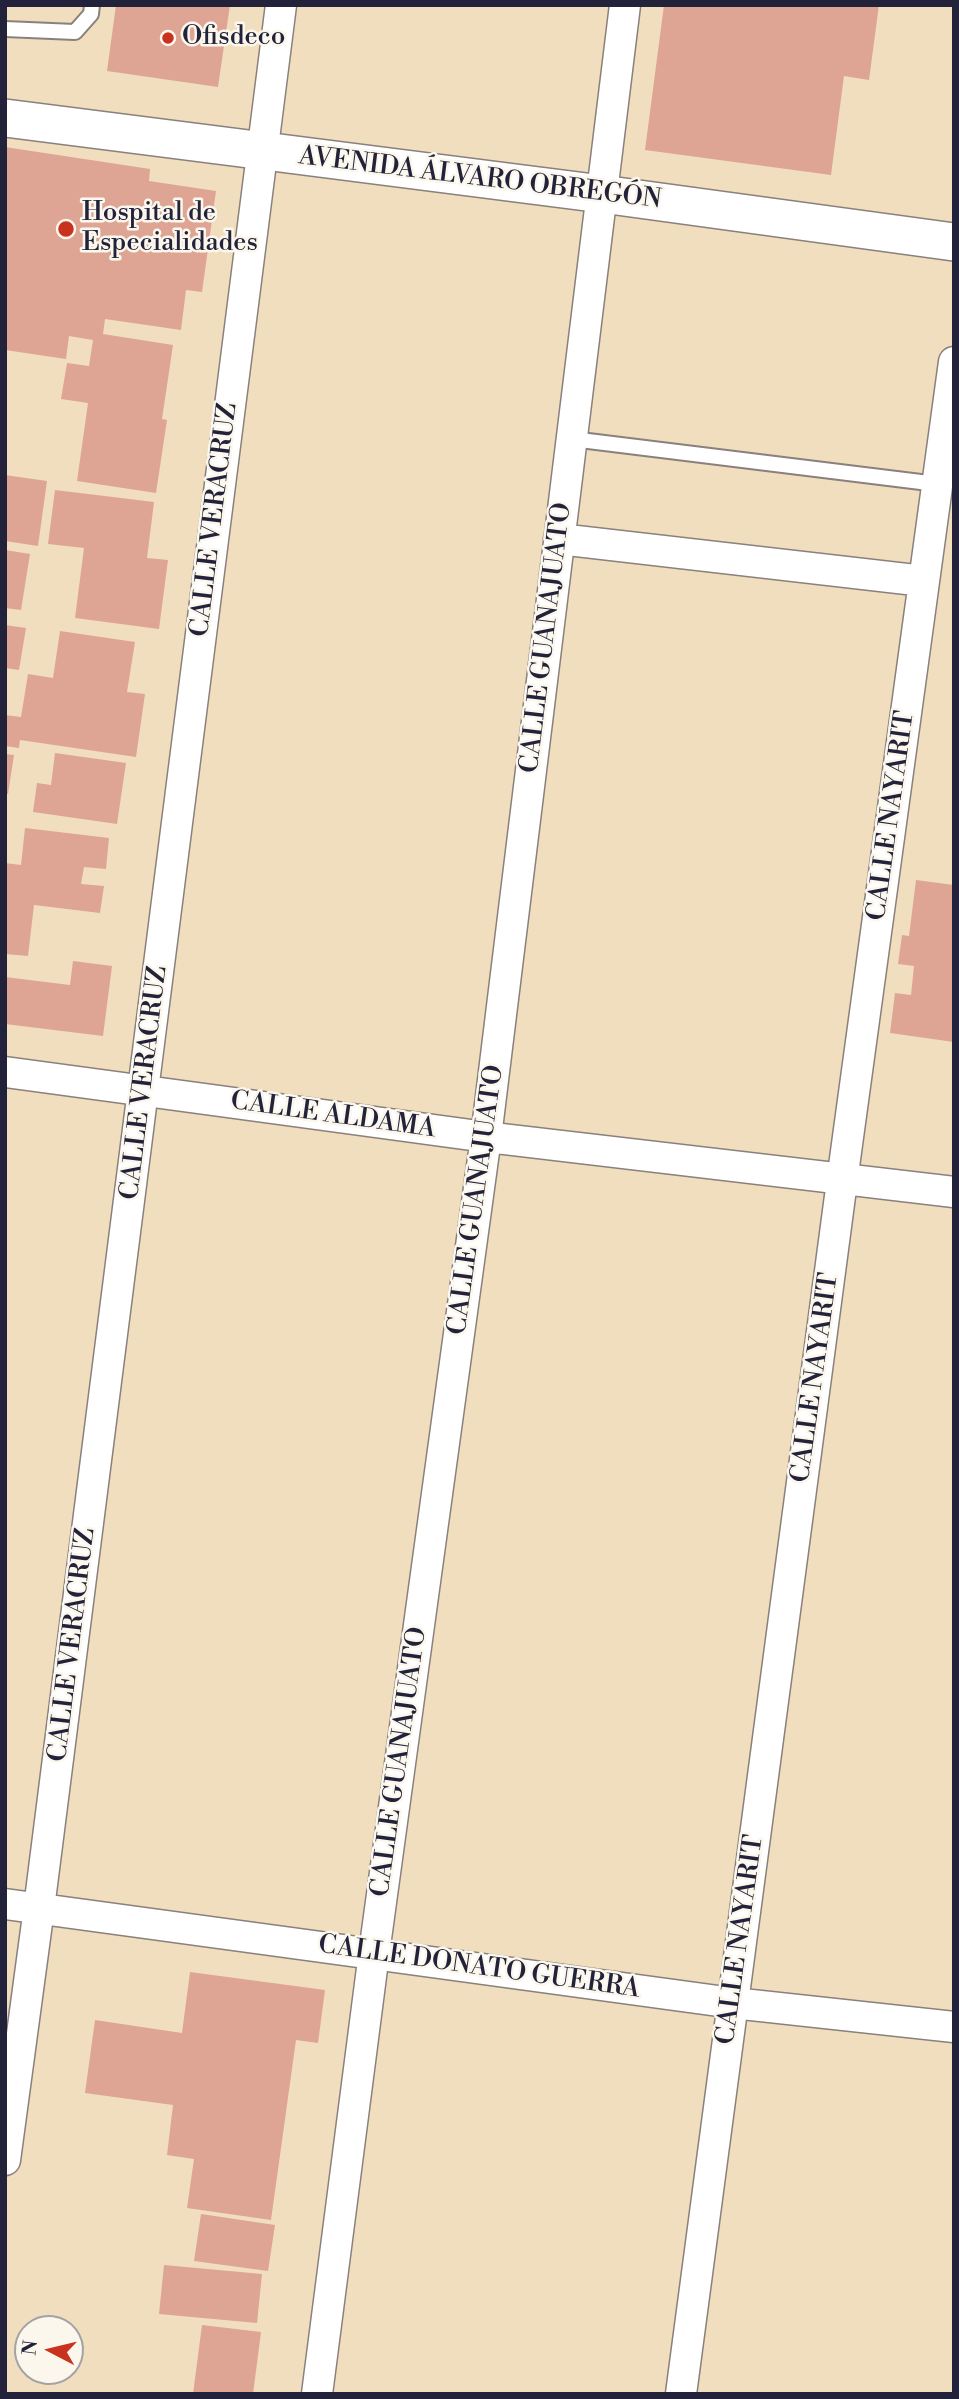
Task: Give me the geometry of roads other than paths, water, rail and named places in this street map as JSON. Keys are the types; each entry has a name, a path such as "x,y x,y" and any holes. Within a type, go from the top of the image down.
{"street":[{"name":"CALLE VERACRUZ","path":"5,2160 281,5"},
{"name":"CALLE GUANAJUATO","path":"317,2394 374,1953 486,1137 625,5"},
{"name":"AVENIDA ÁLVARO OBREGÓN","path":"5,118 954,242"},
{"name":"CALLE NAYARIT","path":"681,2394 954,362"},
{"path":"559,539 924,581"},
{"name":"CALLE ALDAMA","path":"5,1072 486,1137 842,1181 954,1192"},
{"name":"CALLE DONATO GUERRA","path":"5,1904 733,2003 954,2027"}],"lane":[{"path":"5,29 75,32 91,14 92,5"},
{"path":"572,439 937,484"}],"place":[{"name":"Ofisdeco","path":"168,38"},
{"name":"Hospital de Especialidades","path":"66,229"}]}
